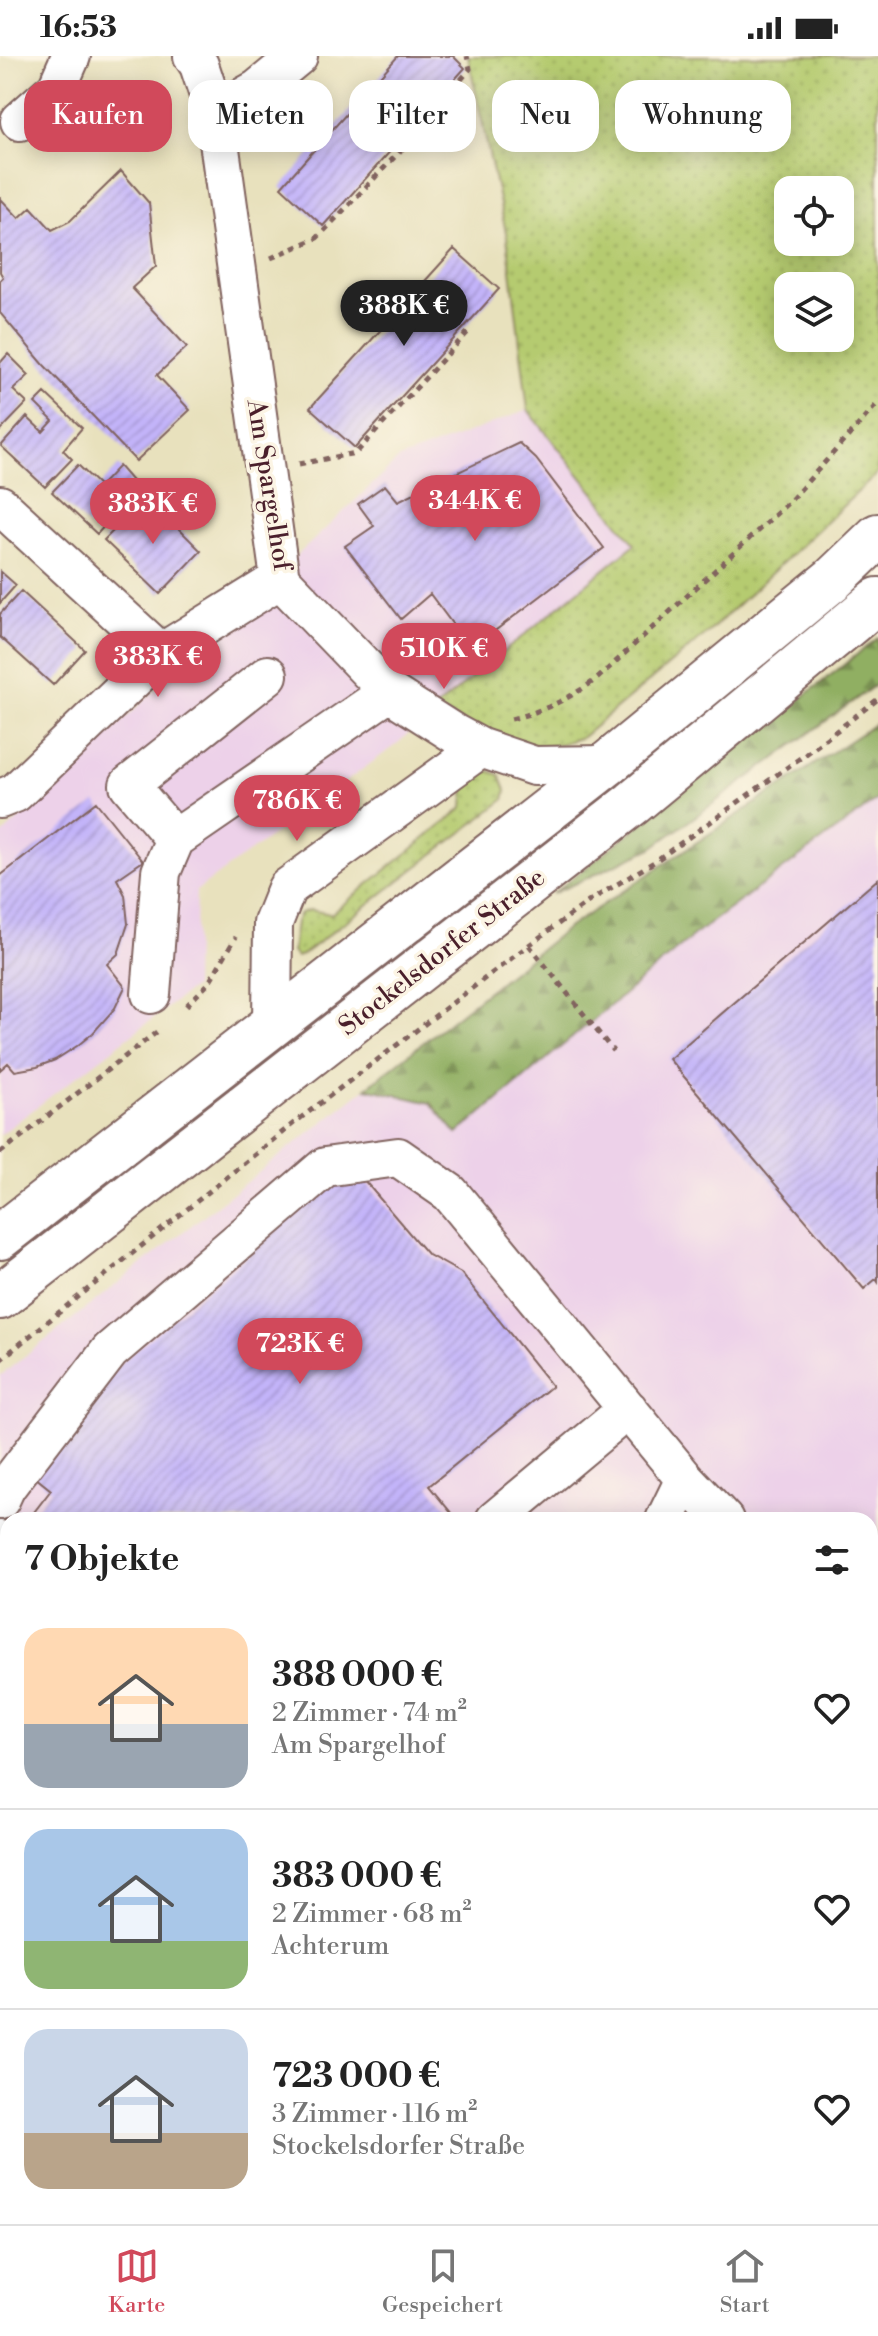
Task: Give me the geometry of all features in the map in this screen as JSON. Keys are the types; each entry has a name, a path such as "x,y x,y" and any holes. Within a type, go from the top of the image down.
{"main road":[{"name":"Stockelsdorfer Straße","path":"5,1232 606,765 833,579 878,536"},
{"name":"Stockelsdorfer Straße","path":"0,1297 633,803 878,600"}],"street":[{"path":"20,121 57,88 71,56"},
{"name":"Am Spargelhof","path":"193,56 204,80"},
{"path":"269,80 298,56"},
{"name":"Am Spargelhof","path":"220,152 280,579 395,697 468,741 534,766 606,765"},
{"path":"0,505 161,653"},
{"path":"8,796 161,653 280,579"},
{"path":"175,839 129,785 268,675"},
{"path":"156,1010 161,872 175,839 395,697"},
{"path":"272,1026 273,923 287,888 468,741"},
{"path":"0,1500 6,1487 110,1351 325,1167 398,1157 450,1193 685,1479 716,1512"},
{"path":"505,1512 628,1409"},
{"path":"669,1512 685,1479"}],"path":[{"path":"311,240 322,233 406,145 470,69 467,56"},
{"path":"309,462 356,453 468,332"},
{"path":"468,741 548,708 598,678 790,501 878,403"},
{"path":"0,1360 294,1123 529,945 591,900 654,862 878,699"},
{"path":"186,1007 208,984 241,927"},
{"path":"529,945 613,1051"},
{"path":"0,1153 156,1010"}],"shaded area":[{"path":"528,410 635,544 448,697 397,744 196,891 194,987 0,1135 0,837 399,459"},
{"path":"878,799 878,1512 0,1512 0,1376 366,1088 431,1103 457,1134 697,933"}],"green space":[{"path":"468,56 878,56 878,473 712,629 582,737 547,748 502,739 434,709 635,544 528,410 507,237 476,93 476,80 473,80"},
{"path":"878,638 878,683 652,848 552,894"},
{"path":"878,722 878,799 697,933 457,1134 431,1103 366,1088 566,929"},
{"path":"489,771 500,775 506,790 504,800 296,957 292,952 300,913 310,910 331,914 463,808 467,782 475,774"}],"building":[{"path":"398,56 453,56 465,68 454,80 377,80"},
{"path":"349,111 349,152 390,152 323,226 281,187 312,152 333,152 333,129"},
{"path":"121,171 149,203 156,266 132,288 187,347 157,375 190,410 136,461 44,365 0,313 0,280 3,277 0,272 0,198 19,218 31,207 52,230 70,221"},
{"path":"454,249 499,289 355,448 310,408"},
{"path":"8,354 29,375 13,390 27,403 0,431 0,363"},
{"path":"45,393 82,428 63,450 72,459 45,487 1,446 27,417 43,432 53,421 35,403"},
{"path":"519,443 536,459 604,548 471,649 430,594 401,619 345,546 374,526 358,504 385,485 398,501"},
{"path":"78,465 100,486 119,466 132,481 115,499 122,507 97,534 52,492"},
{"path":"150,500 201,551 160,594 104,540 133,511 137,514"},
{"path":"0,571 16,585 0,603"},
{"path":"21,591 85,650 53,685 0,637 0,614"},
{"path":"96,802 143,861 117,879 125,895 128,924 118,954 107,964 125,987 115,1008 77,1046 37,1067 15,1071 8,1063 0,1070 0,876"},
{"path":"878,879 878,1282 876,1279 864,1289 669,1059"},
{"path":"352,1166 427,1254 461,1273 552,1386 429,1486 451,1512 34,1512 51,1490 30,1473 119,1365"}]}
